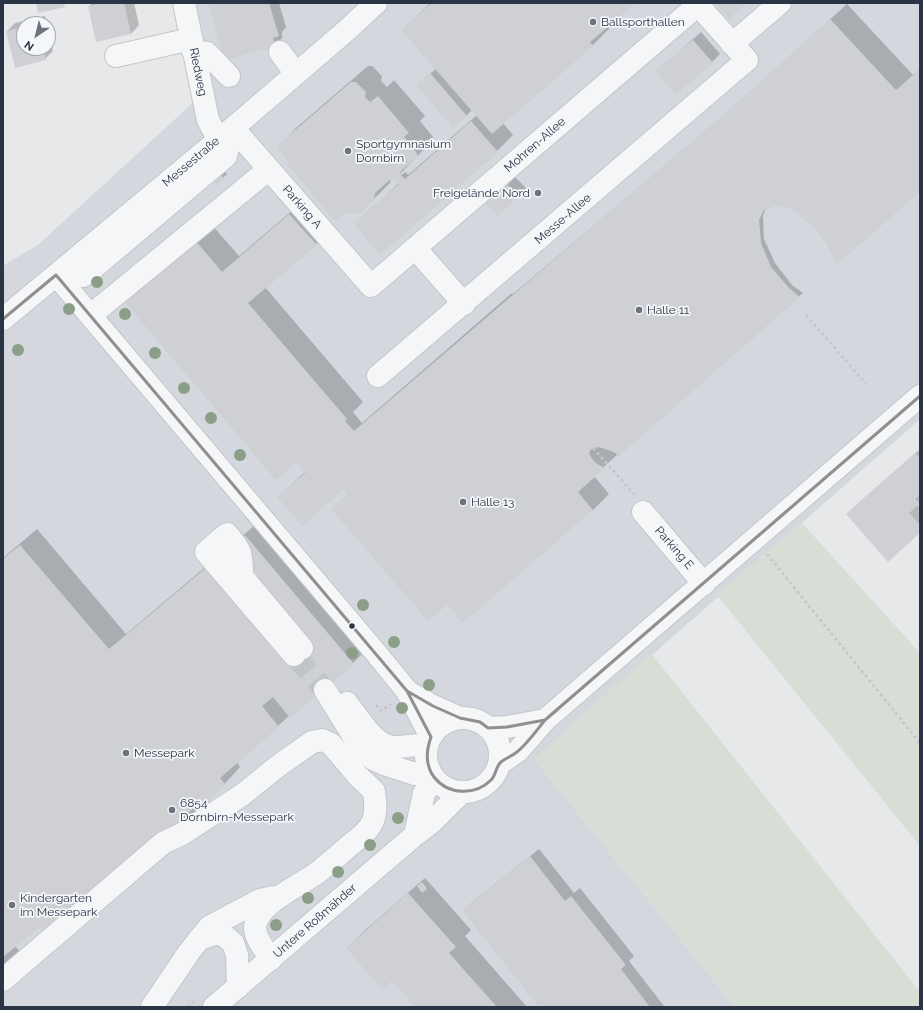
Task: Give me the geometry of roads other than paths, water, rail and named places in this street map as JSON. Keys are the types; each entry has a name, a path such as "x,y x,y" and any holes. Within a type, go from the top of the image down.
{"street":[{"name":"Riedweg","path":"184,3 208,120 226,133"},
{"path":"3,319 56,275 83,276 226,156 226,133 347,30 376,3"},
{"path":"732,44 780,3"},
{"name":"Mohren-Allee","path":"371,286 698,5 732,44"},
{"name":"Messe-Allee","path":"378,376 464,304 747,60 732,44"},
{"path":"116,56 192,45 207,53 229,76"},
{"path":"280,52 296,74"},
{"name":"Parking A","path":"226,133 269,169 371,286"},
{"path":"91,315 269,169"},
{"path":"414,248 464,304"},
{"path":"56,275 407,691 430,741"},
{"path":"499,764 518,751 545,720 920,396"},
{"name":"Parking E","path":"643,512 704,584"},
{"path":"215,544 242,576 298,651 206,552 215,544"},
{"path":"430,741 393,747 379,742 328,687 360,747 373,758 394,768 415,774 432,775"},
{"path":"407,691 433,706 460,718 480,722 494,735 499,744 499,764 491,780 483,787 473,791 462,792 442,786 432,775 427,762 426,753 436,730 443,724 460,718"},
{"path":"488,728 506,727 545,720"},
{"path":"3,980 163,843 182,834 242,795 278,766 312,742 322,740 330,744 358,776 374,791 376,811 372,823 363,835 311,877 280,896 261,913 255,927 259,942 271,959"},
{"path":"374,791 387,774 394,768"},
{"path":"415,835 424,793 432,775"},
{"name":"Untere Roßmähder","path":"206,1003 238,987 433,821 462,792"},
{"path":"152,1007 173,974 209,926 260,900 280,896"},
{"path":"199,939 215,934 222,934 233,943 237,954 238,987"}],"tunnel":[{"path":"294,655 325,690"}],"place":[{"name":"Ballsporthallen","path":"593,22"},
{"name":"Sportgymnasium Dornbirn","path":"348,151"},
{"name":"Freigelände Nord","path":"538,193"},
{"name":"Halle 11","path":"639,310"},
{"name":"Halle 13","path":"463,502"},
{"name":"Messepark","path":"126,753"},
{"name":"6854 Dornbirn-Messepark","path":"172,810"},
{"name":"Kindergarten im Messepark","path":"12,905"}]}
